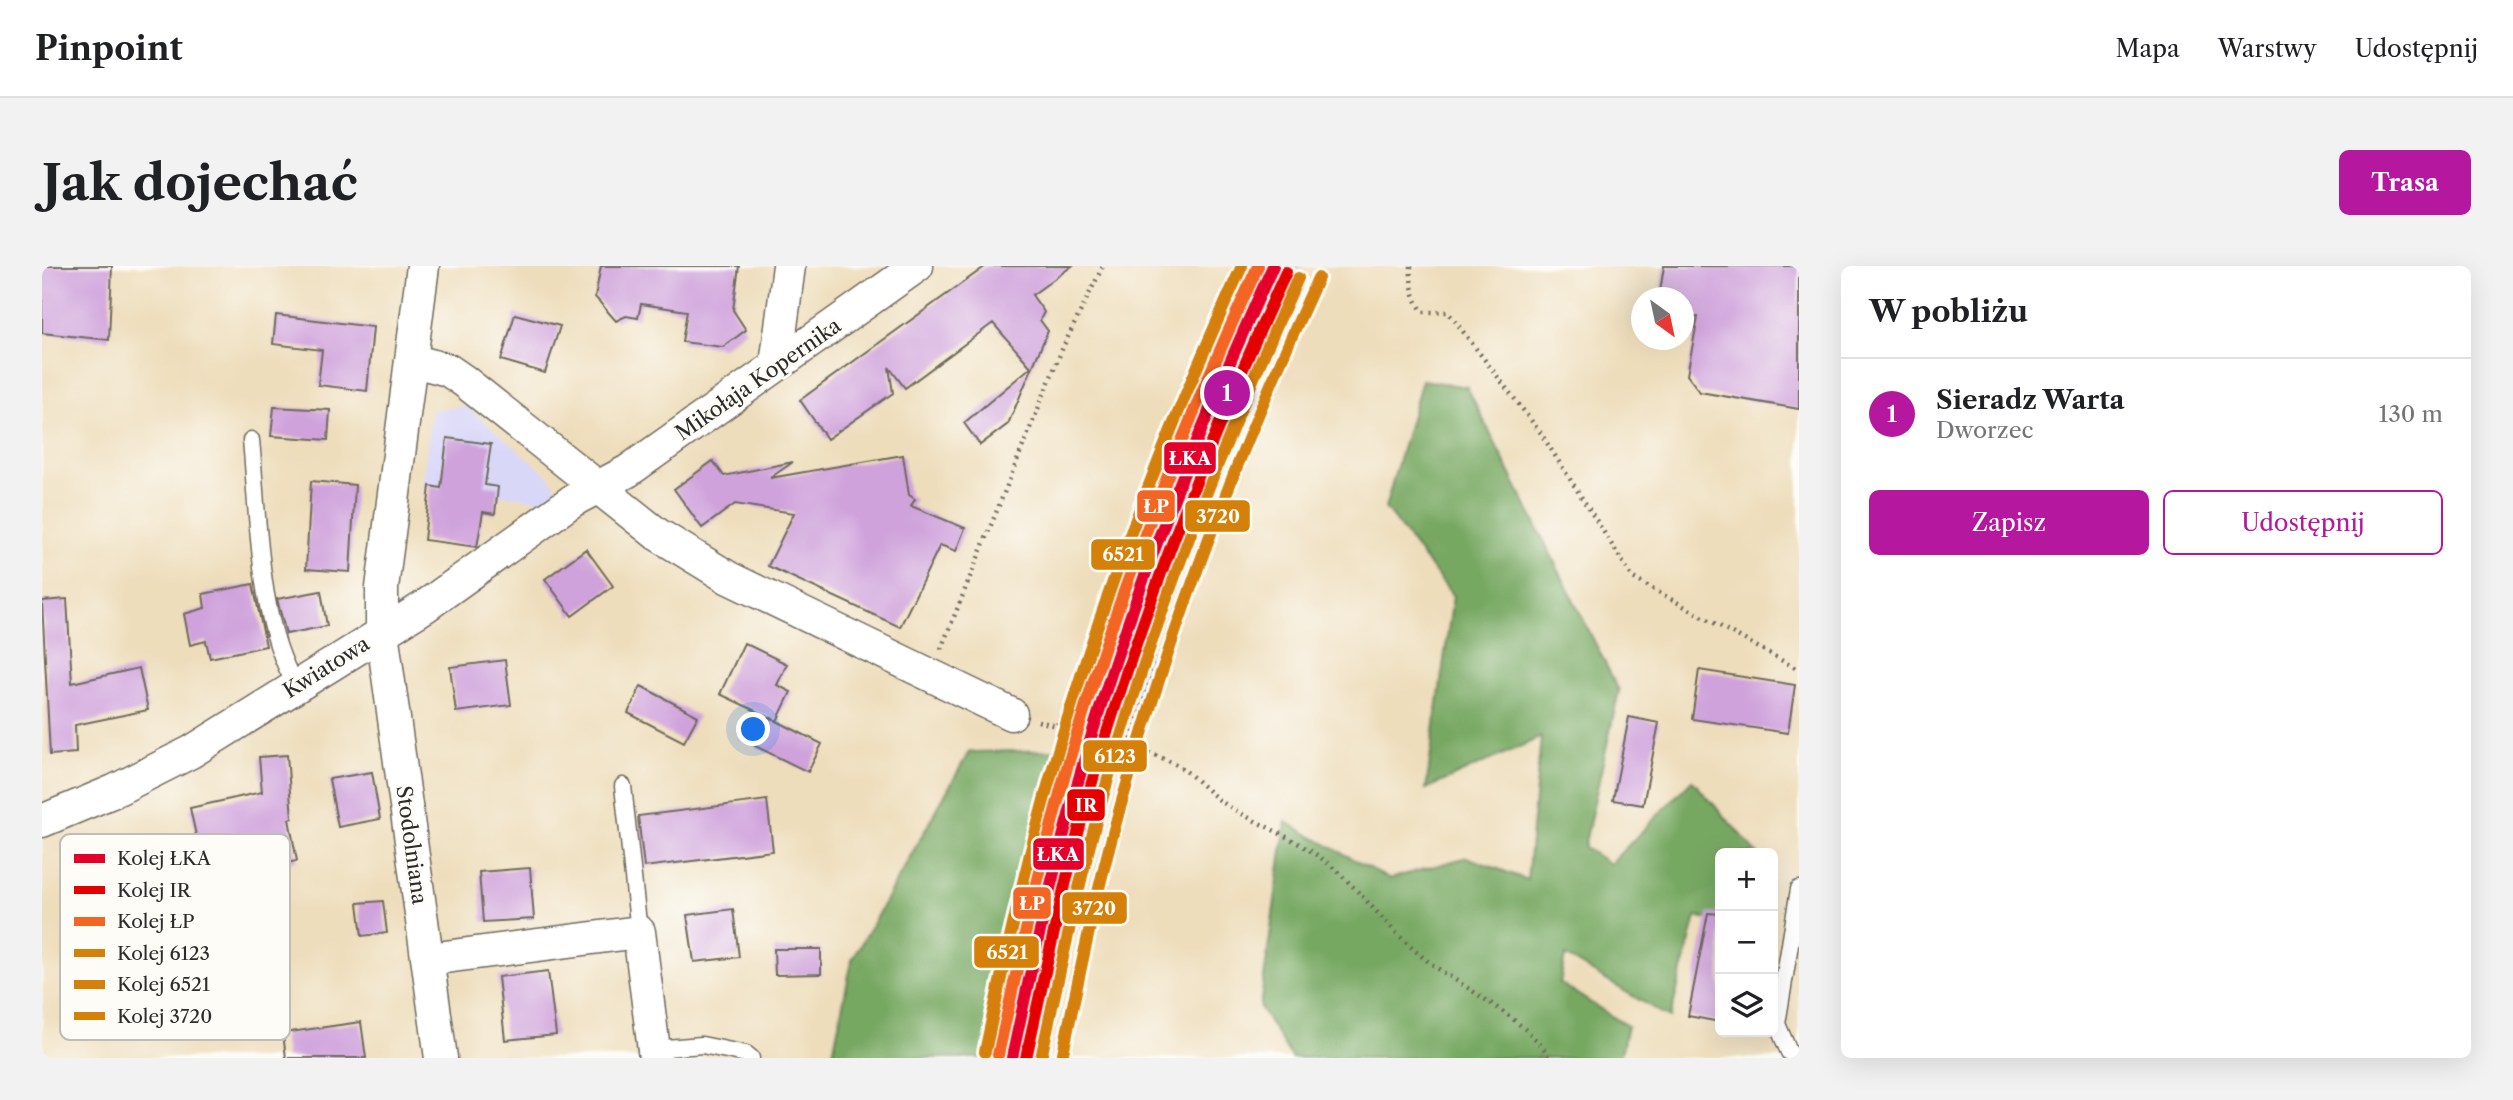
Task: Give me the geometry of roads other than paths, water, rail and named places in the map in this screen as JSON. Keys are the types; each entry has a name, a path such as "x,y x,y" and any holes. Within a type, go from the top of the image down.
{"street":[{"name":"Stodolniana","path":"423,266 382,588 382,632 442,1058"},
{"path":"776,365 789,266"},
{"name":"Mikołaja Kopernika","path":"596,487 628,471 917,266"},
{"path":"411,360 448,370 657,534 729,578 1011,714"},
{"name":"Kwiatowa","path":"42,821 152,773 424,607 596,487"},
{"path":"429,960 639,932 655,1053"}],"lane":[{"path":"251,440 264,564 276,644 282,663 296,685"},
{"path":"623,786 639,932"},
{"path":"1797,1058 1789,1052 1777,1024 1799,889"},
{"path":"655,1053 702,1045 747,1054 751,1058"}],"rail line":[{"name":"6521","path":"985,1052 1034,839 1072,704 1138,513 1242,266"},
{"name":"ŁP","path":"998,1055 1056,806 1106,642 1177,452 1258,266"},
{"name":"ŁKA","path":"1012,1058 1061,845 1121,645 1192,453 1273,266"},
{"name":"IR","path":"1026,1058 1075,845 1094,775 1135,647 1206,457 1286,272"},
{"name":"6123","path":"1041,1058 1089,848 1148,651 1219,462 1298,278"},
{"name":"3720","path":"1062,1058 1108,852 1167,655 1238,464 1318,278"}],"place":[{"name":"Sieradz Warta","path":"1227,393"}]}
